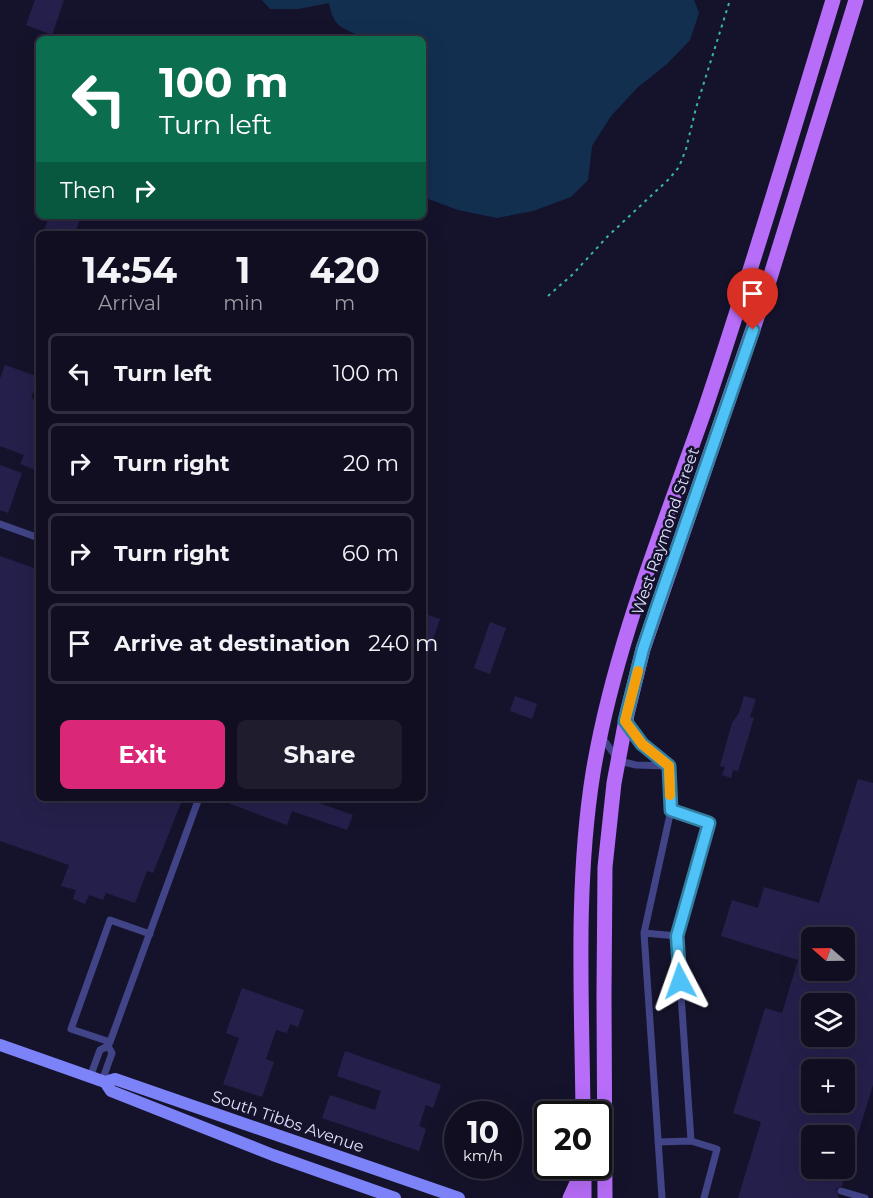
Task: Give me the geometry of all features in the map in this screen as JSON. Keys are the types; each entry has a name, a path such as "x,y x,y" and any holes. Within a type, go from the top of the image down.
{"main road":[{"name":"West Raymond Street","path":"583,1101 582,909 586,831 600,735 618,660 649,564 734,323 833,0"},
{"name":"West Raymond Street","path":"606,1197 604,886 609,822 625,721 646,639 753,330 856,0"},
{"path":"734,323 753,330"},
{"name":"South Tibbs Avenue","path":"0,1045 99,1080 111,1091 273,1155 394,1198"},
{"name":"South Tibbs Avenue","path":"99,1080 115,1079 459,1198"},
{"path":"570,1198 579,1179"},
{"path":"584,1179 584,1198"}],"lane":[{"path":"0,524 36,537"},
{"path":"625,721 642,744 669,766 671,810 644,933 662,1198"},
{"path":"600,735 619,761 636,765 669,766"},
{"path":"99,1080 100,1050 109,1044 198,801"},
{"path":"671,810 709,823 677,936 692,1141"},
{"path":"109,1044 71,1029 110,920 150,934"},
{"path":"644,933 677,936"},
{"path":"99,1080 112,1053 109,1044"},
{"path":"658,1142 692,1141 717,1149 704,1198"},
{"path":"841,1191 865,1198"}],"path":[{"path":"548,296 573,274 607,237 679,167 730,0"}],"water":[{"path":"262,0 694,0 699,13 690,40 667,64 638,87 611,116 592,146 588,180 571,197 533,211 497,218 458,210 426,198 426,36 358,36 338,24 329,3 298,9 270,9"}],"building":[{"path":"35,0 64,0 52,35 26,25"},
{"path":"48,219 80,219 76,231 44,231"},
{"path":"5,365 36,376 36,385 31,398 36,400 36,470 20,464 24,455 0,446 0,379"},
{"path":"0,465 22,473 8,513 0,510"},
{"path":"0,556 36,569 36,801 182,801 153,873 147,871 135,903 106,893 103,900 89,895 85,904 73,899 76,890 61,886 69,865 0,841"},
{"path":"426,614 440,619 426,658"},
{"path":"490,622 506,628 490,674 474,668"},
{"path":"515,696 537,704 532,719 510,711"},
{"path":"744,696 756,699 750,717 754,718 738,771 733,770 731,778 722,775 725,767 720,766 732,723 739,713"},
{"path":"858,779 873,783 873,1085 855,1144 855,1125 801,1125 801,1179 844,1179 842,1186 836,1189 839,1198 738,1198 761,1122 733,1113 765,1008 782,1013 798,960 721,936 732,900 758,908 764,887 819,903"},
{"path":"223,801 313,801 353,815 347,830 292,811 287,825"},
{"path":"242,988 304,1010 298,1027 290,1024 287,1033 276,1030 266,1059 274,1062 262,1097 223,1084 239,1038 226,1033"},
{"path":"345,1051 441,1085 433,1108 426,1105 419,1126 426,1129 419,1151 322,1118 330,1095 375,1110 381,1091 337,1076"}],"slow traffic":[{"path":"638,671 625,721 642,744 669,766 670,795"}],"route":[{"path":"680,981 677,936 709,823 671,810 669,766 642,744 625,721 643,649 753,330"}]}
